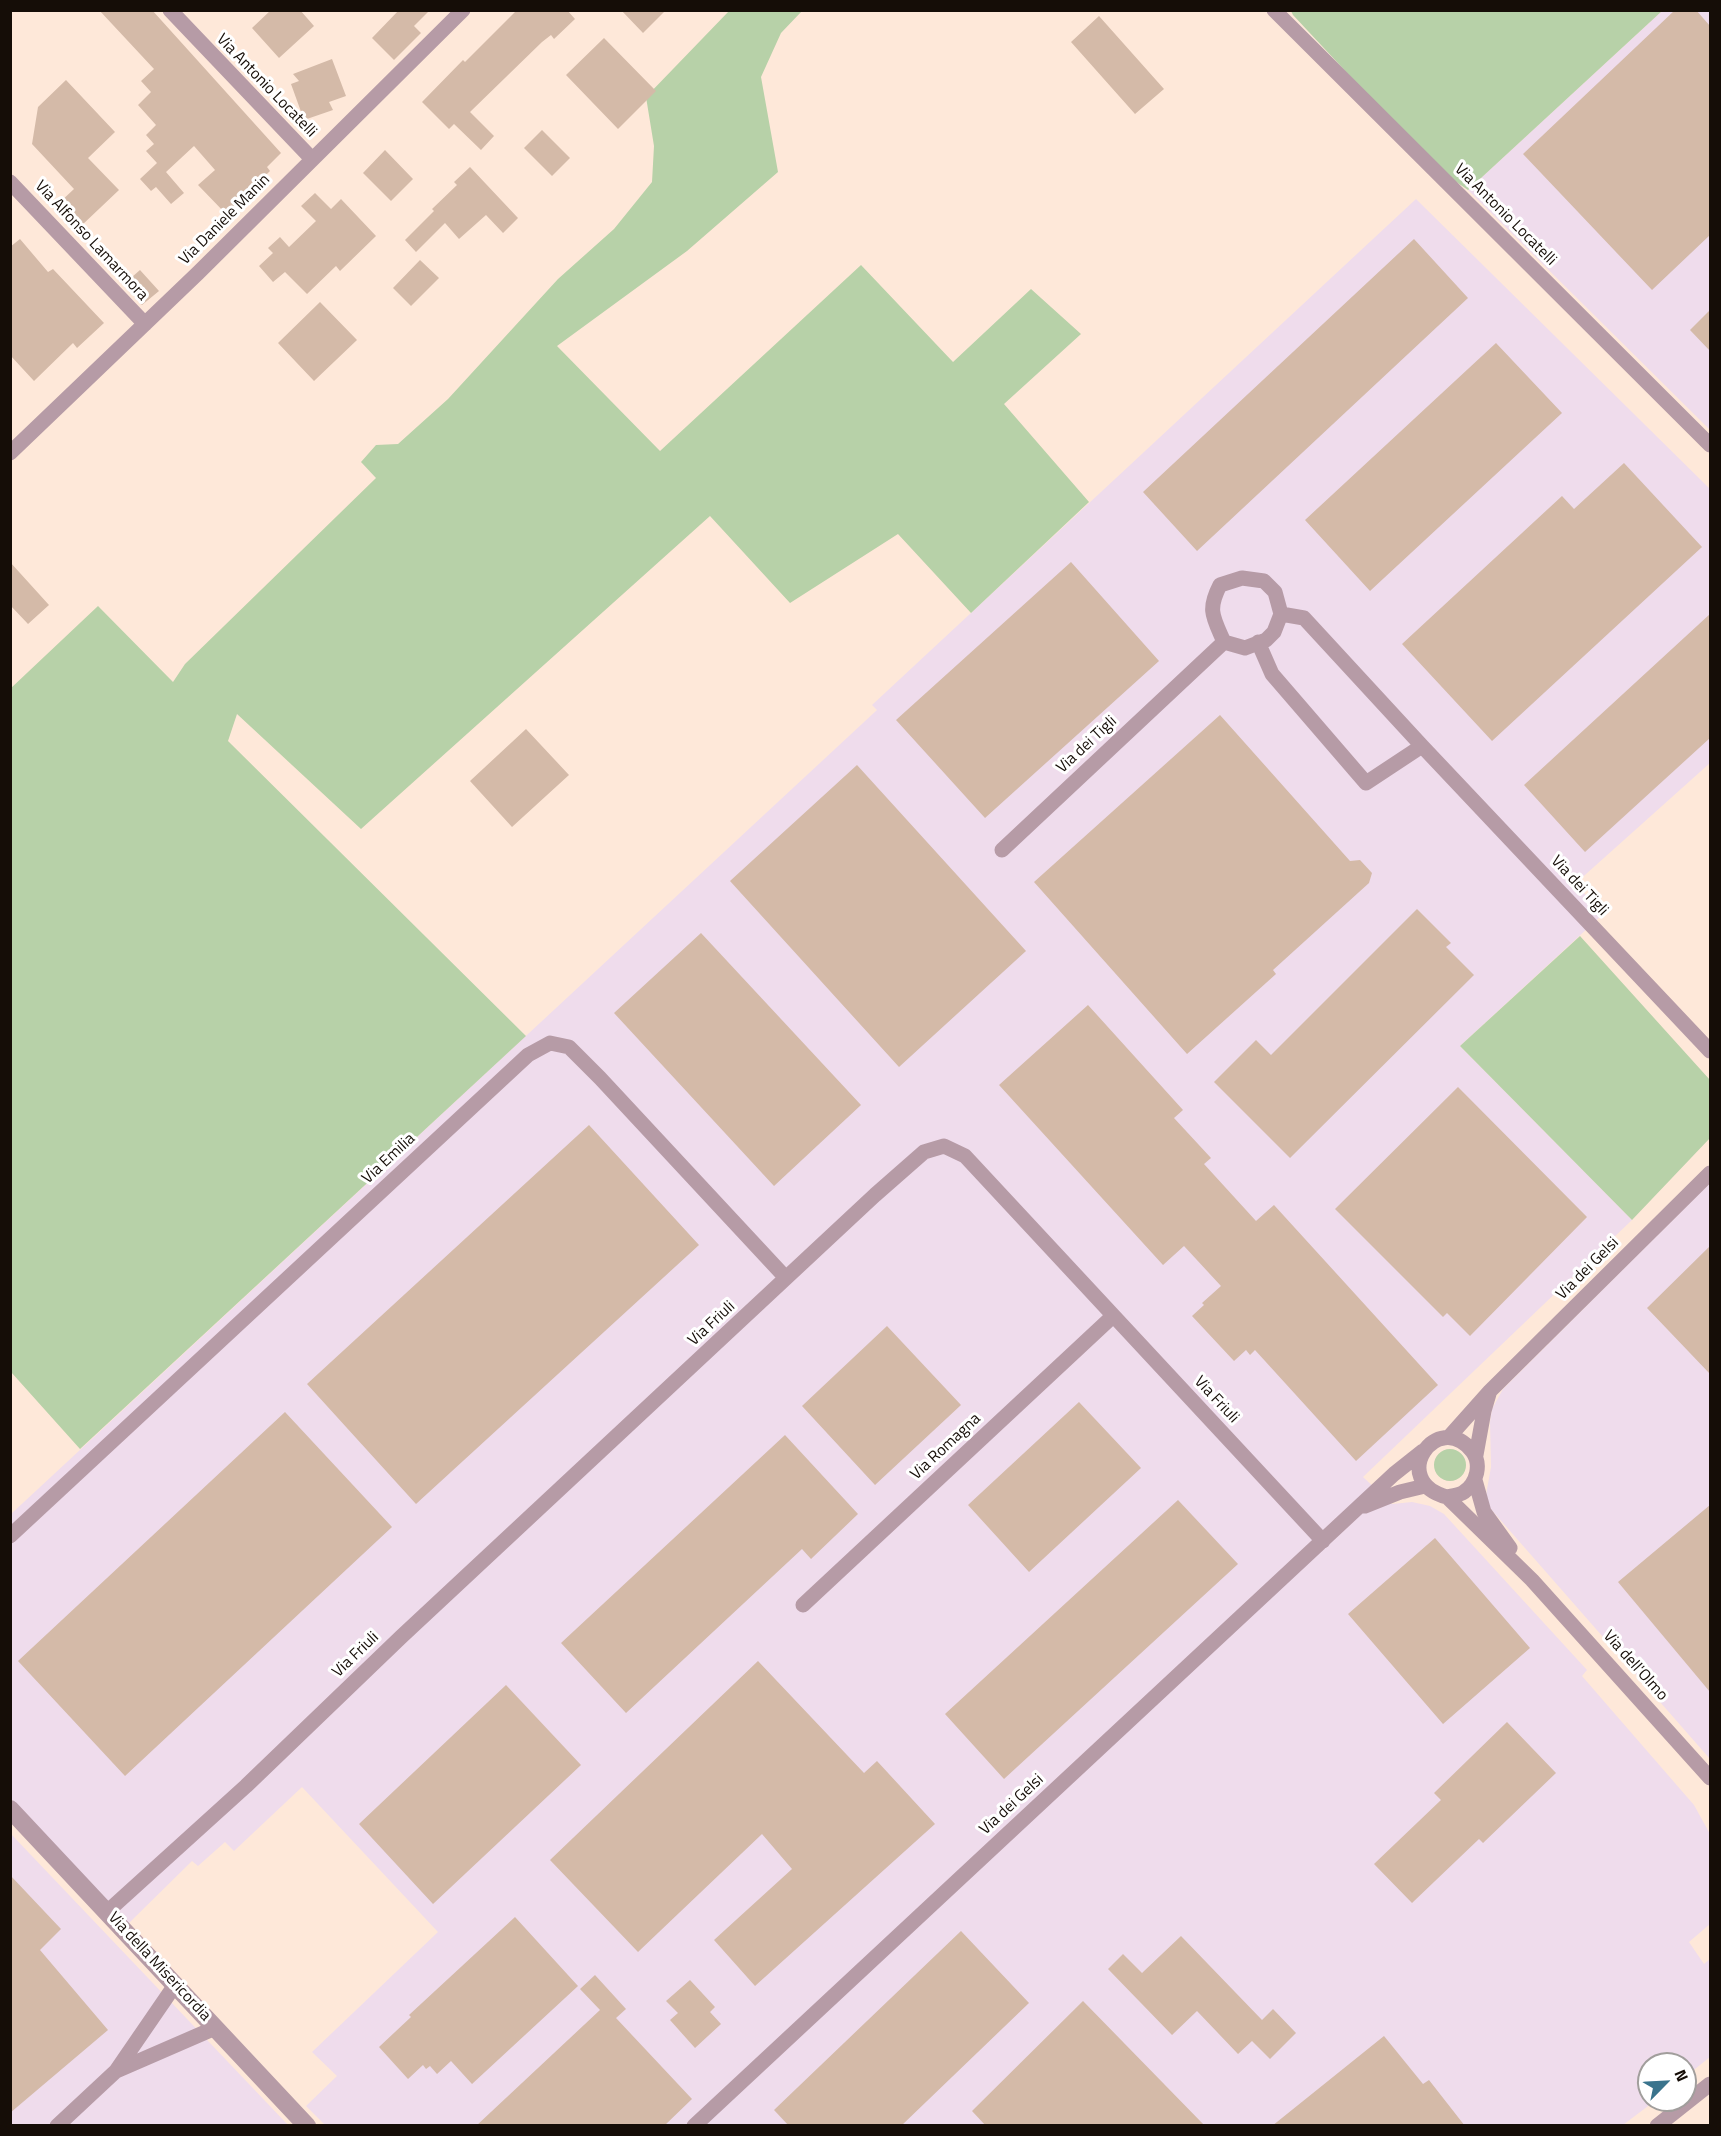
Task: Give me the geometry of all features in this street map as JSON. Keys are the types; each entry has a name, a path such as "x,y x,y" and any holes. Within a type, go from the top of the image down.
{"street":[{"name":"Via Antonio Locatelli","path":"170,10 312,159"},
{"name":"Via Daniele Manin","path":"10,453 145,324 463,10"},
{"name":"Via Antonio Locatelli","path":"1274,10 1710,445"},
{"name":"Via Alfonso Lamarmora","path":"10,182 145,324"},
{"path":"1242,578 1264,582 1275,592 1281,614 1274,632 1266,639 1245,648 1224,642 1213,616 1212,601 1220,585 1242,578"},
{"name":"Via dei Tigli","path":"1281,614 1305,618 1422,746 1710,1051"},
{"name":"Via dei Tigli","path":"1002,850 1224,642"},
{"path":"1258,642 1272,674 1366,783 1422,746"},
{"name":"Via Emilia","path":"10,1536 528,1055 550,1043 569,1047 786,1278"},
{"name":"Via Friuli","path":"108,1911 246,1786 410,1629 924,1152 944,1146 965,1156 1323,1541"},
{"name":"Via dei Gelsi","path":"1449,1437 1490,1391 1710,1173"},
{"name":"Via Romagna","path":"803,1605 1113,1316"},
{"path":"1476,1455 1465,1442 1449,1437 1434,1440 1423,1451 1419,1462 1419,1475 1425,1486 1434,1494 1447,1497 1463,1493 1475,1480 1478,1468 1476,1455 1490,1391"},
{"name":"Via dei Gelsi","path":"694,2126 1354,1511 1423,1451"},
{"name":"Via dell'Olmo","path":"1475,1480 1484,1512 1533,1580"},
{"path":"1354,1511 1400,1492 1425,1486"},
{"name":"Via dell'Olmo","path":"1447,1497 1533,1580 1710,1778"},
{"name":"Via della Misericordia","path":"10,1809 307,2126"},
{"path":"57,2126 117,2071 176,1985"},
{"path":"117,2071 215,2028"},
{"path":"1657,2126 1710,2084"}],"shaded area":[{"path":"1662,11 1710,11 1710,430 1468,190"},
{"path":"1416,199 1710,489 1710,763 1576,883 1602,915 1460,1046 1632,1220 1363,1477 1392,1504 1412,1502 1430,1506 1444,1514 1587,1670 1582,1676 1694,1805 1710,1834 1710,1924 1689,1942 1704,1964 1710,1959 1710,2057 1697,2067 1697,2052 1637,2052 1637,2112 1640,2112 1623,2125 325,2125 306,2106 337,2076 312,2052 438,1932 302,1787 234,1851 225,1842 198,1866 192,1861 128,1924 11,1799 11,1514 877,710 872,705"},
{"path":"1710,1183 1710,1759 1489,1507 1486,1495 1491,1467 1492,1409 1503,1389"},
{"path":"11,1834 288,2125 11,2125"}],"green space":[{"path":"729,11 802,11 781,33 761,77 778,172 687,251 557,346 660,451 861,265 953,362 1031,289 1081,334 1004,404 1089,502 971,613 898,534 790,603 710,516 361,829 237,714 228,741 526,1036 80,1449 11,1372 10,689 98,606 173,682 185,664 376,478 361,462 376,445 398,444 448,399 558,279 614,229 652,182 654,146 646,97"},
{"path":"1291,11 1662,11 1468,190 1436,168"},
{"path":"1580,936 1710,1080 1710,1138 1632,1220 1460,1046"},
{"path":"1450,1449 1462,1453 1466,1465 1462,1477 1450,1481 1438,1477 1434,1465 1438,1453"}],"building":[{"path":"99,10 152,10 281,153 267,167 270,171 226,214 198,185 215,170 194,146 166,172 184,193 171,204 156,187 151,191 140,179 157,163 146,151 154,144 146,135 156,125 138,105 151,92 141,81 154,69"},
{"path":"271,10 300,10 314,26 279,58 252,28"},
{"path":"399,10 430,10 414,26 421,33 394,60 372,38"},
{"path":"517,10 567,10 575,19 554,39 551,35 542,42 470,112 494,136 481,150 454,124 449,129 422,102"},
{"path":"621,10 666,10 643,33"},
{"path":"1675,10 1696,10 1710,26 1710,235 1652,290 1523,154"},
{"path":"1099,16 1164,89 1135,114 1071,42"},
{"path":"604,38 656,91 618,129 566,75"},
{"path":"332,59 346,96 329,102 333,110 304,120 291,84 299,81 293,74"},
{"path":"66,80 115,132 88,158 119,190 81,226 59,203 74,189 32,144 38,107"},
{"path":"542,130 570,158 552,176 524,148"},
{"path":"385,150 413,179 391,201 363,173"},
{"path":"470,167 518,218 503,233 486,215 459,239 445,223 416,252 405,240 434,211 432,209 457,185 454,182"},
{"path":"315,193 331,209 341,199 376,236 340,271 336,266 307,294 285,272 273,282 259,266 273,253 268,248 280,237 289,247 316,221 301,206"},
{"path":"20,239 48,272 53,269 104,323 77,348 73,343 34,381 10,355 10,247"},
{"path":"1414,239 1468,298 1197,551 1143,492"},
{"path":"420,260 439,278 411,306 393,288"},
{"path":"140,270 159,291 142,305 124,284"},
{"path":"320,302 357,340 314,381 278,343"},
{"path":"1710,310 1710,351 1690,330"},
{"path":"1496,343 1562,413 1370,591 1305,520"},
{"path":"1624,463 1702,547 1492,741 1402,644 1562,496 1574,509"},
{"path":"10,562 49,605 28,624 10,605"},
{"path":"1071,562 1159,661 985,818 896,720"},
{"path":"1710,614 1710,738 1585,852 1524,785"},
{"path":"1220,715 1350,861 1360,860 1372,873 1369,883 1273,970 1276,974 1187,1054 1034,882"},
{"path":"526,729 569,775 512,827 470,781"},
{"path":"857,765 1026,951 899,1067 730,881"},
{"path":"1417,909 1451,943 1446,947 1474,975 1290,1158 1214,1082 1256,1040 1271,1055"},
{"path":"701,933 861,1105 774,1186 614,1013"},
{"path":"1088,1005 1183,1110 1174,1118 1211,1158 1204,1164 1256,1221 1274,1205 1438,1385 1356,1461 1255,1350 1250,1355 1246,1350 1234,1361 1192,1316 1204,1305 1202,1303 1221,1286 1184,1246 1163,1265 999,1085"},
{"path":"1458,1087 1587,1217 1470,1336 1447,1313 1443,1317 1335,1209"},
{"path":"589,1125 699,1245 416,1504 307,1384"},
{"path":"1710,1246 1710,1374 1647,1308"},
{"path":"887,1326 961,1405 875,1485 802,1406"},
{"path":"1079,1402 1141,1468 1029,1572 968,1505"},
{"path":"285,1412 392,1527 125,1776 18,1661"},
{"path":"785,1435 858,1514 811,1559 802,1549 626,1713 561,1643"},
{"path":"1178,1500 1238,1564 1004,1779 945,1714"},
{"path":"1710,1505 1710,1692 1618,1582"},
{"path":"1435,1538 1530,1648 1443,1724 1348,1614"},
{"path":"758,1661 864,1773 877,1761 935,1824 755,1986 714,1940 792,1869 762,1834 638,1952 550,1860"},
{"path":"506,1685 581,1765 433,1904 359,1824"},
{"path":"1507,1722 1556,1773 1483,1843 1479,1839 1412,1903 1374,1864 1441,1800 1434,1793"},
{"path":"10,1875 61,1929 40,1950 108,2030 10,2113"},
{"path":"515,1917 578,1986 472,2084 451,2061 437,2074 430,2066 426,2069 423,2065 408,2079 379,2047 411,2017 409,2015"},
{"path":"961,1931 1029,2003 901,2126 789,2126 774,2110"},
{"path":"1181,1936 1262,2020 1273,2009 1296,2033 1270,2059 1252,2041 1238,2054 1197,2011 1172,2035 1108,1969 1123,1954 1142,1973"},
{"path":"595,1975 626,2009 616,2018 692,2099 664,2126 476,2126 600,2010 580,1989"},
{"path":"690,1980 715,2007 710,2012 721,2024 695,2048 670,2020 678,2013 666,2001"},
{"path":"1083,2001 1205,2126 986,2126 972,2111"},
{"path":"1384,2036 1423,2084 1429,2080 1465,2126 1272,2126"}]}
